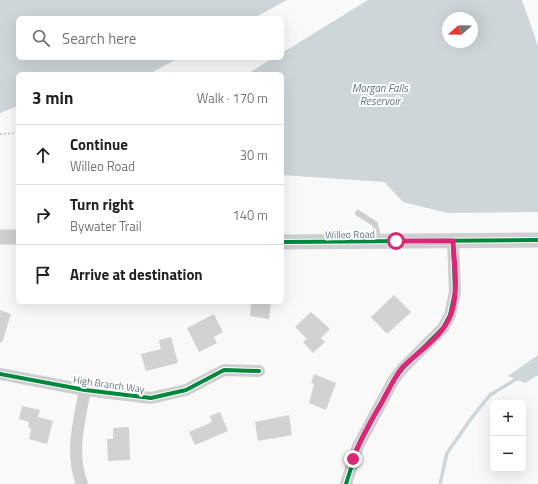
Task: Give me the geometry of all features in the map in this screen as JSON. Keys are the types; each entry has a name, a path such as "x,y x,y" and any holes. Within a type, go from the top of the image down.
{"street":[{"path":"0,237 16,237"},
{"name":"Willeo Road","path":"284,242 538,240"},
{"path":"346,484 358,446 394,381 402,369 442,328 450,315 455,292 453,241"},
{"name":"High Branch Way","path":"0,374 85,390 151,398 186,390 224,370 259,371"},
{"path":"82,484 76,458 76,443 85,390"}],"lane":[{"path":"358,213 375,224 379,242"}],"path":[{"path":"0,134 16,133"}],"water":[{"path":"0,0 287,0 258,16 16,16 16,60 175,60 153,72 16,72 16,107 0,113"},
{"name":"Morgan Falls Reservoir","path":"368,0 522,0 538,46 538,212 447,213 403,202 384,182 284,175 284,72 250,72 270,60 284,60 284,52"},
{"path":"538,355 538,375 525,383 508,376"}],"building":[{"path":"394,295 411,312 387,334 371,317"},
{"path":"251,304 271,304 269,319 250,316"},
{"path":"0,310 11,314 2,343 0,342"},
{"path":"311,312 330,329 321,338 325,342 313,353 303,342 307,339 295,327"},
{"path":"214,314 223,332 214,337 217,343 199,352 187,328"},
{"path":"171,337 178,363 146,371 141,354 161,349 159,340"},
{"path":"314,374 336,383 326,410 309,403 314,384 311,383"},
{"path":"22,406 40,410 38,417 53,421 47,444 29,439 31,428 28,427 29,422 19,419"},
{"path":"220,412 228,431 195,445 189,432 212,422 210,416"},
{"path":"289,415 292,435 258,441 255,422"},
{"path":"129,427 130,460 108,461 107,439 113,439 113,428"}],"waterway":[{"path":"440,484 447,453 473,416 490,395 520,377"}],"cycle path":[{"path":"284,242 538,240"},
{"path":"346,484 358,446 393,381 402,369 443,328 450,315 455,292 453,241"},
{"path":"0,374 85,390 151,398 186,390 224,370 259,371"}],"route":[{"path":"353,459 364,434 394,381 411,359 433,339 442,328 450,315 454,304 455,268 453,241 396,241"}]}
